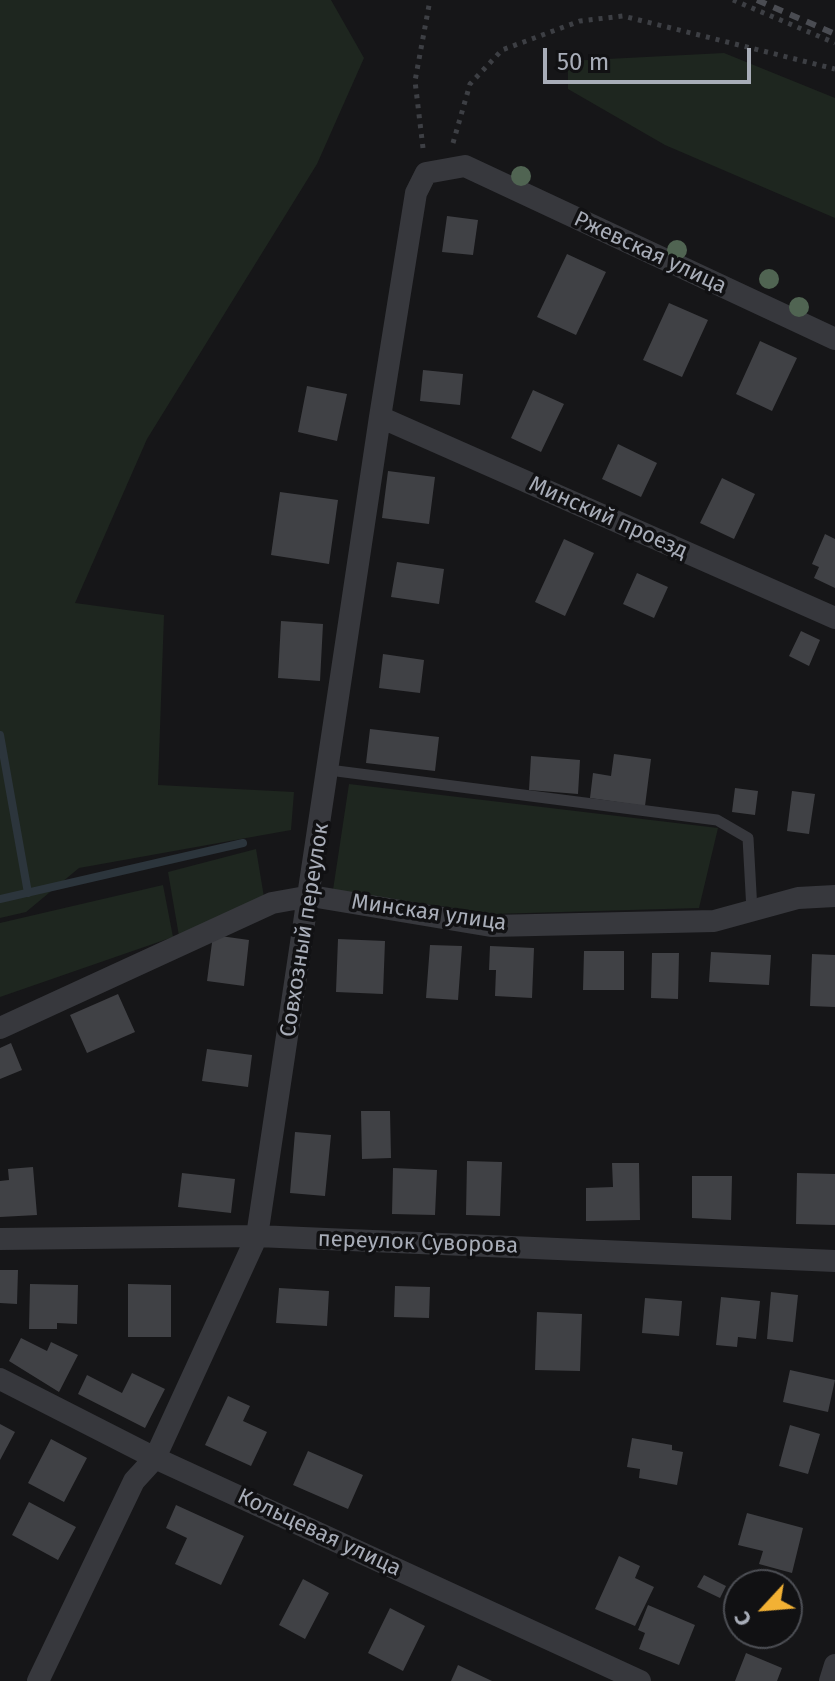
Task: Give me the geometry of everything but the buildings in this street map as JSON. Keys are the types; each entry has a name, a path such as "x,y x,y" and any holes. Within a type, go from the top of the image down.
{"street":[{"name":"Ржевская улица","path":"426,173 465,166 835,339"},
{"name":"Совхозный переулок","path":"38,1681 134,1481 155,1458 257,1236 311,896 380,417 416,193 426,173"},
{"name":"Минский проезд","path":"380,417 835,618"},
{"name":"Минская улица","path":"0,1028 272,903 311,896 491,926 714,921 798,898 835,896"},
{"name":"переулок Суворова","path":"0,1239 257,1236 835,1261"},
{"name":"Кольцевая улица","path":"0,1379 155,1458 640,1681"},
{"path":"830,1681 835,1665"}],"lane":[{"path":"329,770 717,820 748,838 752,911"}],"path":[{"path":"426,173 415,81 430,0"},
{"path":"733,0 835,43"},
{"path":"426,173 452,148 470,84 502,50 580,21 623,16 835,69"}],"shaded area":[{"path":"0,0 331,0 364,58 317,164 147,439 75,603 164,615 158,785 294,792 291,830 79,868 26,912 0,918"},
{"path":"724,53 835,98 835,218 665,145 568,89 568,61"},
{"path":"349,784 718,828 699,908 493,914 333,890"},
{"path":"256,849 264,897 179,936 168,872"},
{"path":"163,885 173,937 0,997 0,923"}],"waterway":[{"path":"0,735 28,893"},
{"path":"0,899 243,843"}],"railway":[{"path":"757,0 835,34"}]}
